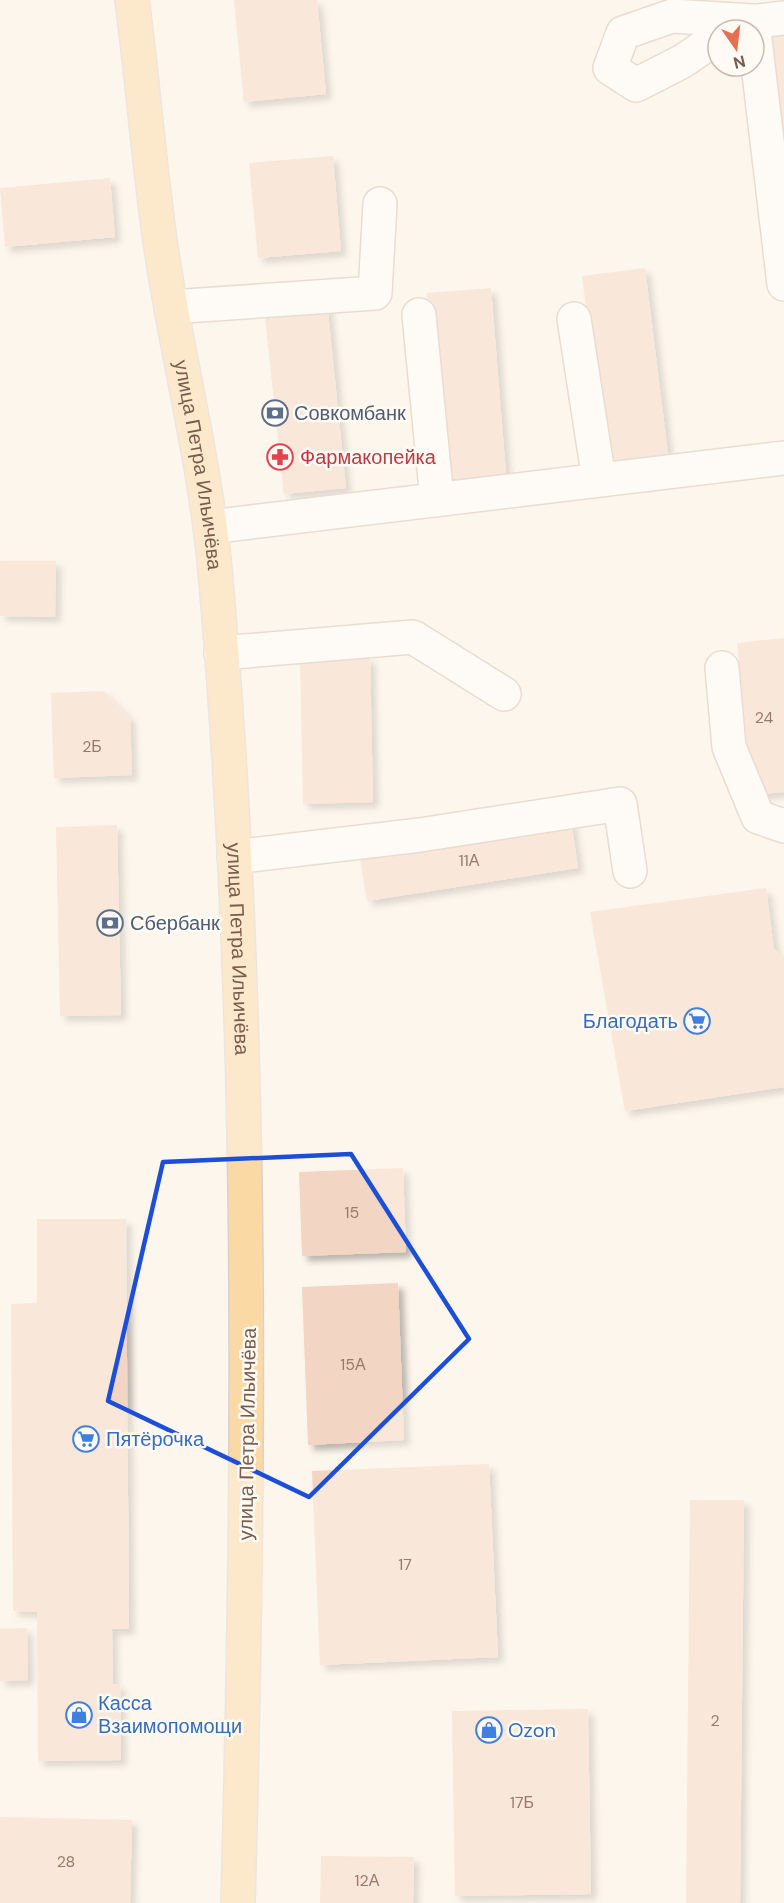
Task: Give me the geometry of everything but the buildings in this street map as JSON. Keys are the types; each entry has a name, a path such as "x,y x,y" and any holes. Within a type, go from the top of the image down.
{"main road":[{"name":"улица Петра Ильичёва","path":"132,0 161,248 210,527 221,653 234,857 246,1154 248,1309 245,1658 238,1903"}],"lane":[{"path":"706,20 672,16 623,33 610,68 636,85 683,61 706,45"},
{"path":"760,78 783,263"},
{"path":"171,307 375,293 380,204"},
{"path":"419,315 437,500"},
{"path":"574,319 599,480"},
{"path":"210,527 784,458"},
{"path":"221,653 413,637 504,694"},
{"path":"722,668 729,747 758,817 784,826"},
{"path":"234,857 420,835 620,804 630,871"}],"highlighted area":[{"path":"351,1154 469,1339 309,1497 108,1401 163,1162"}],"place":[{"name":"Совкомбанк","path":"275,413"},
{"name":"Фармакопейка","path":"280,457"},
{"name":"Сбербанк","path":"110,923"},
{"name":"Благодать","path":"697,1021"},
{"name":"Пятёрочка","path":"86,1439"},
{"name":"Касса Взаимопомощи","path":"79,1715"},
{"name":"Ozon","path":"489,1730"}]}
